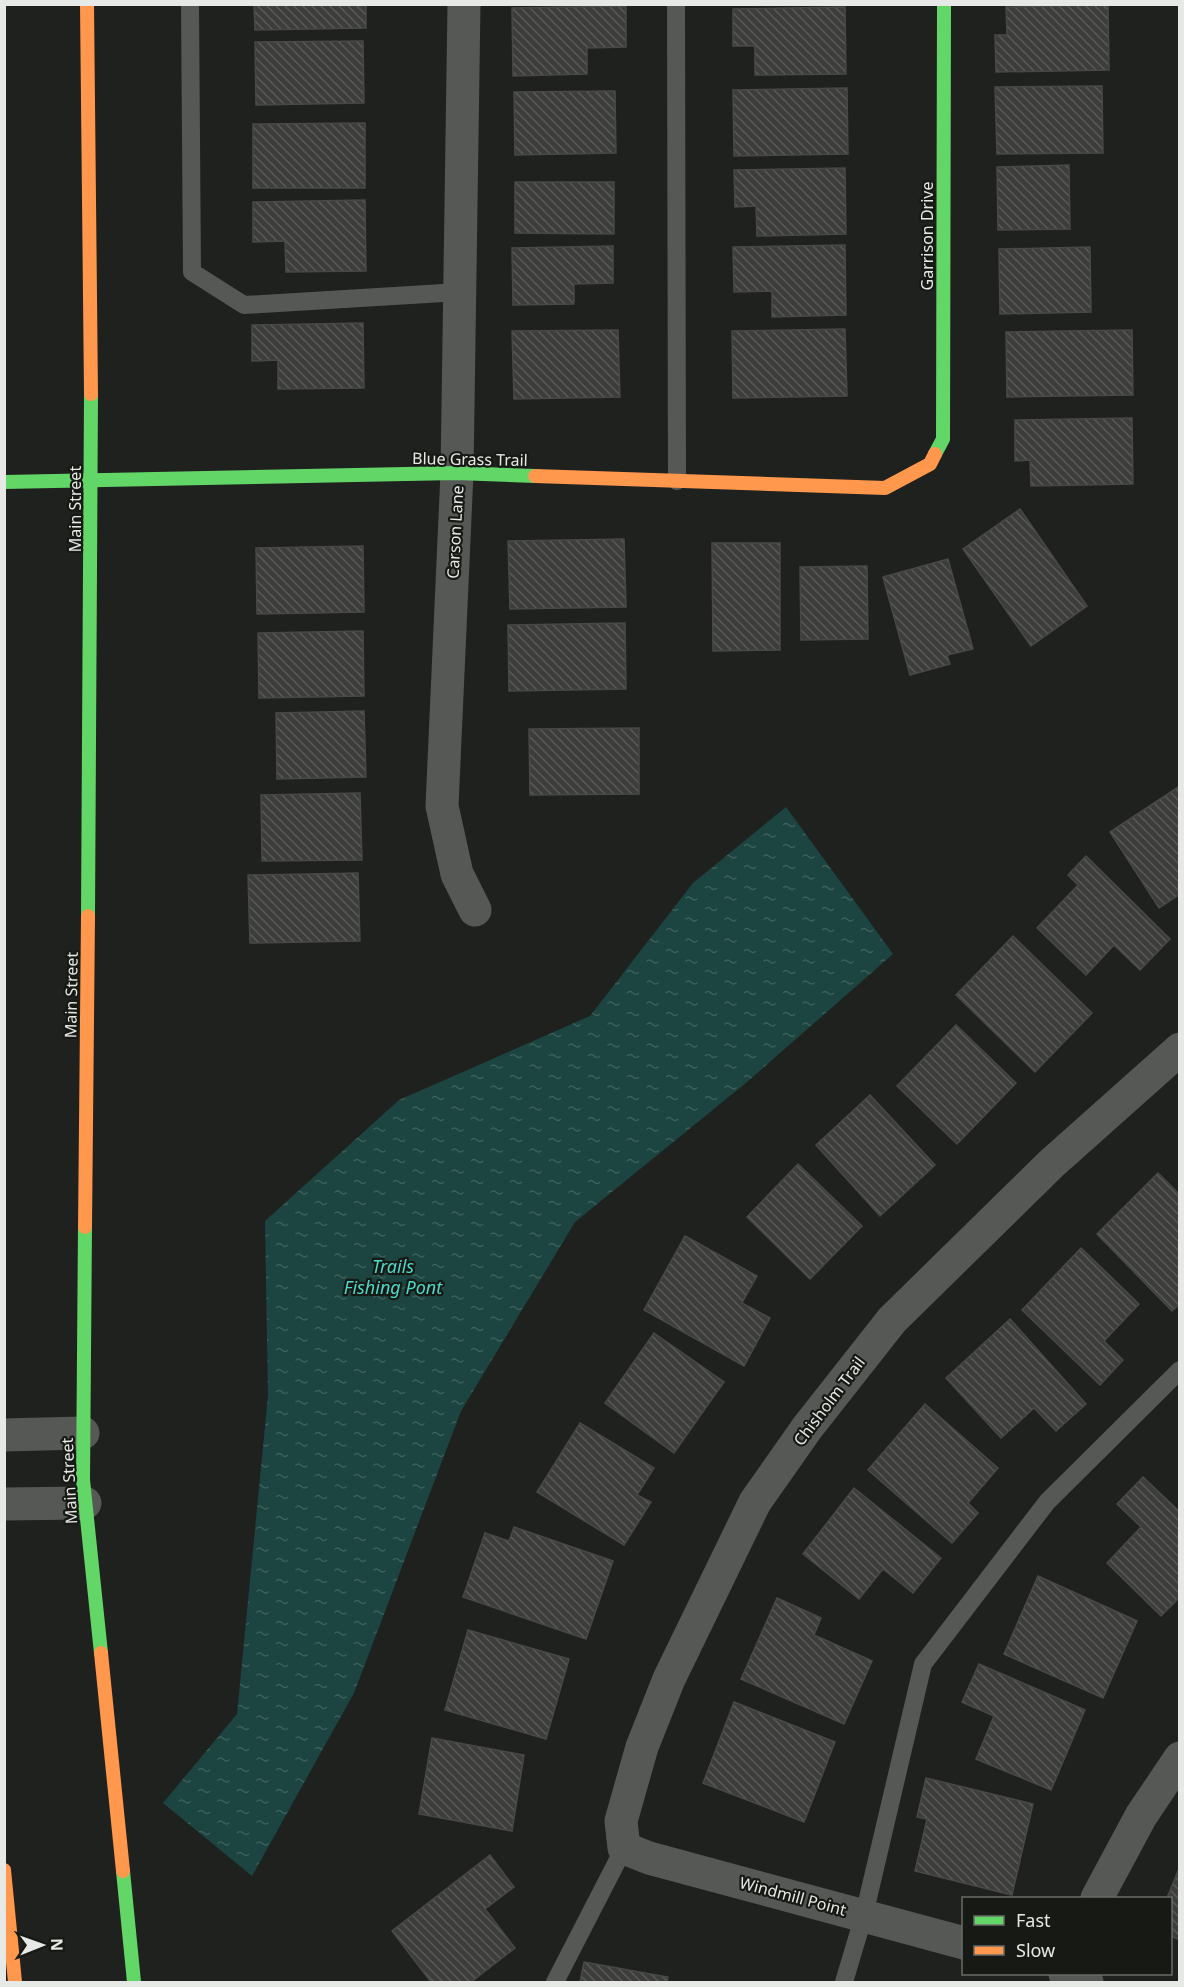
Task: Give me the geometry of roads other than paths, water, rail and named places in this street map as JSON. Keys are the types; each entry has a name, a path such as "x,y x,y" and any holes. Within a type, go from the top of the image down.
{"main road":[{"name":"Main Street","path":"87,4 92,480 83,1433 85,1503 134,1983"},
{"name":"Garrison Drive","path":"930,464 943,439 944,4"},
{"name":"Blue Grass Trail","path":"4,482 457,473 885,488 930,464"},
{"path":"4,1870 15,1983"}],"street":[{"name":"Carson Lane","path":"464,4 457,473 442,806 457,874 476,910"},
{"name":"Chisholm Trail","path":"624,1848 621,1821 642,1747 669,1679 755,1502 807,1428 892,1320 1051,1164 1179,1049"},
{"path":"4,1435 83,1433"},
{"path":"4,1504 85,1503"},
{"path":"1098,1897 1142,1816 1179,1758"},
{"name":"Windmill Point","path":"624,1848 649,1858 864,1915 962,1944"},
{"path":"1067,1975 1087,1983"}],"lane":[{"path":"190,4 192,272 244,305 460,292"},
{"path":"675,4 677,481"},
{"path":"844,1983 864,1915 923,1664 1047,1502 1179,1370"},
{"path":"555,1983 624,1848"}],"water":[{"name":"Trails Fishing Pont","path":"786,807 893,954 747,1082 575,1222 461,1411 354,1693 252,1876 163,1803 237,1714 268,1396 265,1221 399,1100 590,1016 693,883"}]}
